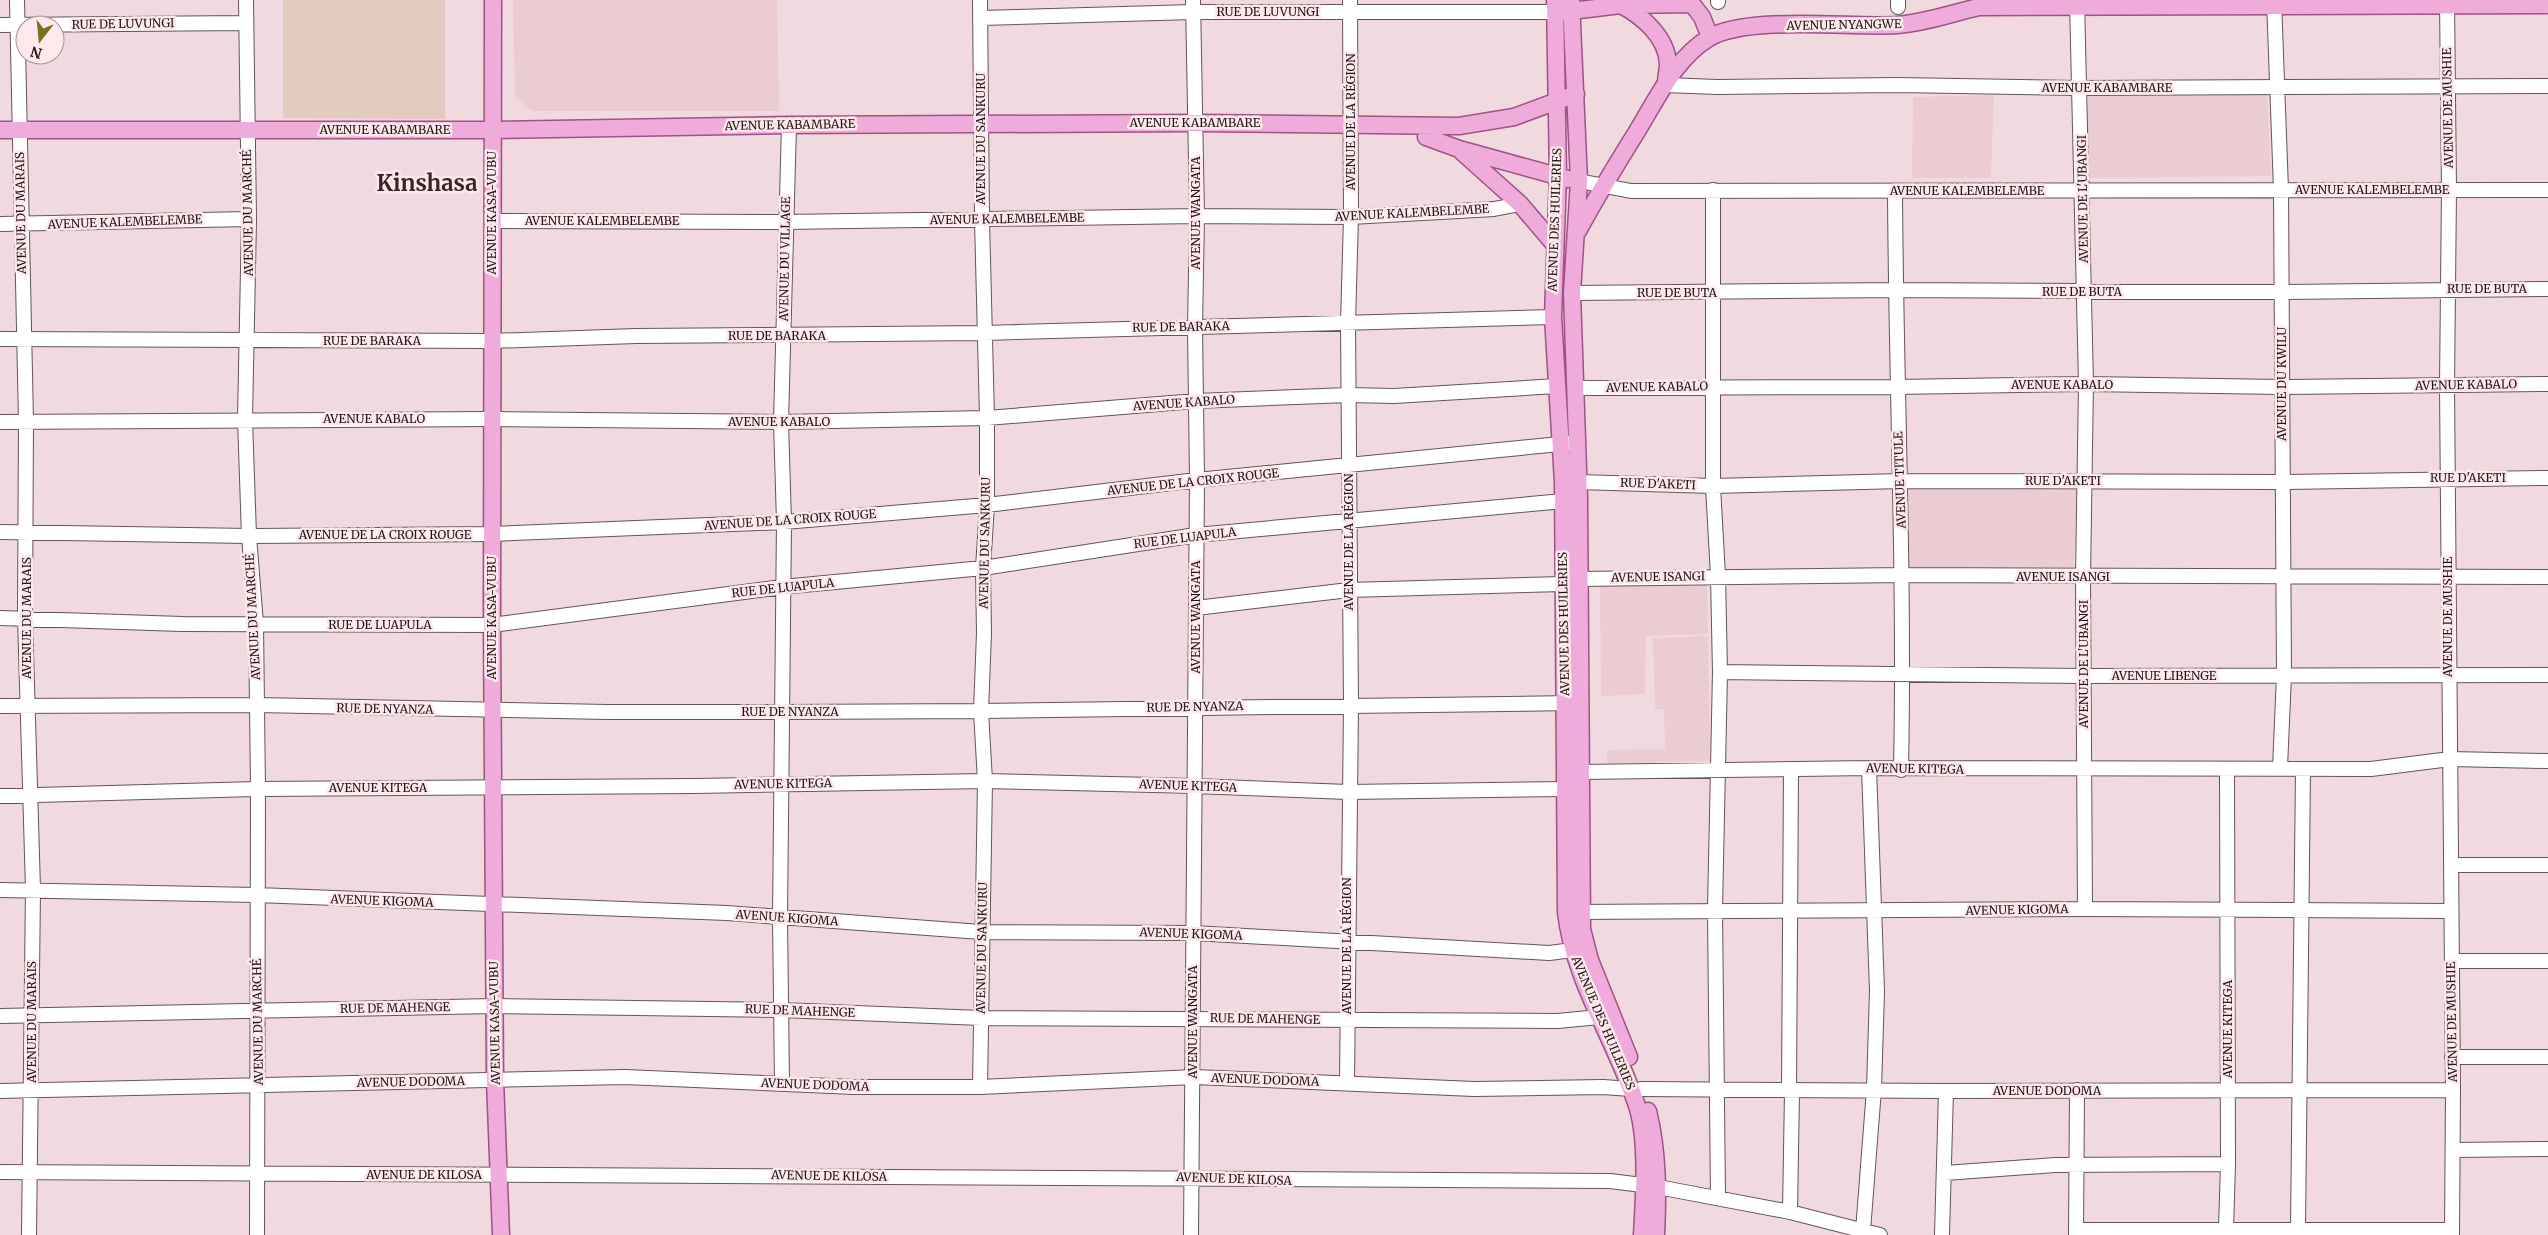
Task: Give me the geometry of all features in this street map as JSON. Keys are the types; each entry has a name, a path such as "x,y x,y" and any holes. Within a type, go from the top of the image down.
{"main road":[{"name":"AVENUE KASA-VUBU","path":"493,0 491,341 492,710 495,1080 501,1235"},
{"path":"1616,3 1644,20 1663,47 1668,64 1665,85"},
{"path":"1555,6 1616,3 1692,4 1702,17 1710,37"},
{"name":"AVENUE NYANGWE","path":"1576,234 1665,85 1685,58 1710,37 1759,26 1916,23 1978,6 2077,3 2447,3 2548,5"},
{"name":"AVENUE DES HUILERIES","path":"1555,6 1558,176 1553,317 1558,386 1578,482 1571,582"},
{"name":"AVENUE DES HUILERIES","path":"1571,6 1578,182 1572,293 1575,388 1563,501 1571,582 1573,703 1567,789 1574,912 1582,929 1590,960 1636,1089 1651,1186 1656,1235"},
{"name":"AVENUE KABAMBARE","path":"0,130 492,130 789,125 1196,123 1460,126 1498,121 1576,94"},
{"name":"AVENUE KALEMBELEMBE","path":"1426,137 1459,149 1578,182"},
{"path":"1459,149 1520,204 1555,245"},
{"name":"AVENUE DES HUILERIES","path":"1573,703 1581,772 1572,950 1599,1017 1636,1089"},
{"name":"AVENUE DES HUILERIES","path":"1642,1235 1651,1186"}],"street":[{"name":"AVENUE DU MARAIS","path":"17,0 18,15"},
{"name":"AVENUE DU MARCHÉ","path":"246,0 249,218 246,419 248,536 256,624 258,705 256,895 259,1175 257,1235"},
{"name":"AVENUE DU SANKURU","path":"980,0 984,333 988,418 981,711 984,781 980,1087"},
{"name":"AVENUE DE L'UBANGI","path":"2077,3 2083,191 2086,384 2083,577 2085,909"},
{"name":"AVENUE DU KWILU","path":"2274,3 2281,190 2282,292 2284,675 2280,768"},
{"name":"AVENUE DE MUSHIE","path":"2447,3 2450,190 2446,290 2453,1090 2452,1232"},
{"name":"RUE DE LUVUNGI","path":"980,18 1193,6 1555,6"},
{"name":"AVENUE WANGATA","path":"1192,1235 1197,480 1195,327 1197,216 1193,6"},
{"name":"AVENUE DE LA RÉGION","path":"1346,1083 1348,792 1351,705 1348,395 1351,217 1350,6"},
{"name":"RUE DE LUVUNGI","path":"65,25 246,23"},
{"name":"RUE DE LUVUNGI","path":"0,25 15,25"},
{"name":"AVENUE DU MARAIS","path":"19,65 22,340 26,421 27,532 25,617 33,889 31,1091 28,1172 29,1235"},
{"name":"AVENUE KABAMBARE","path":"1665,85 1717,88 1897,85 2080,88 2548,86"},
{"name":"AVENUE DU VILLAGE","path":"782,1084 780,918 784,522 781,422 789,125"},
{"name":"AVENUE KALEMBELEMBE","path":"1396,125 1426,137"},
{"name":"AVENUE KALEMBELEMBE","path":"1578,182 1631,191 2548,190"},
{"path":"1713,190 1713,486 1718,576 1720,672 1715,910 1718,1198"},
{"name":"AVENUE TITULE","path":"1895,191 1896,388 1902,481 1903,575 1901,770"},
{"name":"AVENUE KALEMBELEMBE","path":"493,221 785,222 1197,216 1351,217 1494,209 1520,204"},
{"name":"AVENUE KALEMBELEMBE","path":"0,224 21,225 249,218"},
{"name":"RUE DE BUTA","path":"1572,293 1896,290 2282,292 2548,289"},
{"name":"RUE DE BARAKA","path":"0,339 491,341 636,336 984,333 1553,317"},
{"name":"AVENUE KABALO","path":"1575,388 1712,386 1896,388 2086,384 2282,387 2548,384"},
{"name":"AVENUE KABALO","path":"0,422 491,419 781,422 988,418 1196,401 1348,395 1394,396 1558,386"},
{"name":"AVENUE DE LA CROIX ROUGE","path":"0,532 248,536 491,534 784,522 987,505 1197,480 1569,443"},
{"name":"RUE D'AKETI","path":"1578,482 1713,486 1902,481 2282,482 2448,478 2548,478"},
{"name":"RUE DE LUAPULA","path":"0,618 25,617 256,624 492,625 782,587 983,568 1196,535 1563,501"},
{"name":"AVENUE ISANGI","path":"1196,608 1349,590 1718,576 2548,577"},
{"name":"AVENUE LIBENGE","path":"1720,672 2084,676 2548,674"},
{"name":"RUE DE NYANZA","path":"0,706 258,705 492,710 781,712 1573,703"},
{"name":"AVENUE KITEGA","path":"1581,772 1869,768 1901,770 2371,769 2450,759 2548,762"},
{"path":"1863,1231 1874,1090 1877,991 1869,768"},
{"path":"2298,1229 2303,769"},
{"path":"1790,770 1790,1212"},
{"name":"AVENUE KITEGA","path":"2226,1229 2228,1164 2227,770"},
{"name":"AVENUE KITEGA","path":"0,796 258,788 493,788 984,781 1348,792 1567,789"},
{"path":"2451,865 2548,865"},
{"name":"AVENUE KIGOMA","path":"0,890 33,889 256,895 494,906 727,913 982,932 1193,933 1549,953 1572,950"},
{"name":"AVENUE KIGOMA","path":"1574,912 2085,909 2451,911"},
{"path":"2452,961 2548,961"},
{"name":"RUE DE MAHENGE","path":"0,1016 495,1006 781,1010 981,1018 1558,1022 1599,1017"},
{"path":"2452,1057 2548,1057"},
{"name":"AVENUE DODOMA","path":"0,1091 625,1077 854,1087 980,1087 1194,1077 1474,1089 1603,1087 1791,1092 1874,1090 2453,1090"},
{"path":"2077,1090 2076,1232 2210,1232 2226,1229 2452,1232"},
{"path":"1942,1235 1946,1091"},
{"path":"2453,1150 2548,1149"},
{"path":"1945,1173 2055,1165 2228,1164"},
{"name":"AVENUE DE KILOSA","path":"0,1172 259,1175 1193,1177 1307,1180 1610,1181 1651,1186 1790,1212 1880,1235"}],"shaded area":[{"path":"283,0 445,0 445,119 283,118"},
{"path":"513,0 777,0 779,111 532,111 515,97"},
{"path":"2267,91 2271,176 2088,178 2088,95"},
{"path":"1994,95 1991,178 1912,178 1913,97"},
{"path":"1909,488 2077,490 2074,567 1908,567"},
{"path":"1600,584 1707,585 1708,634 1646,636 1645,694 1601,696"},
{"path":"1708,636 1710,761 1607,763 1607,750 1665,749 1664,709 1655,709 1653,638"}],"district":[{"name":"Kinshasa","path":"427,183"}]}
